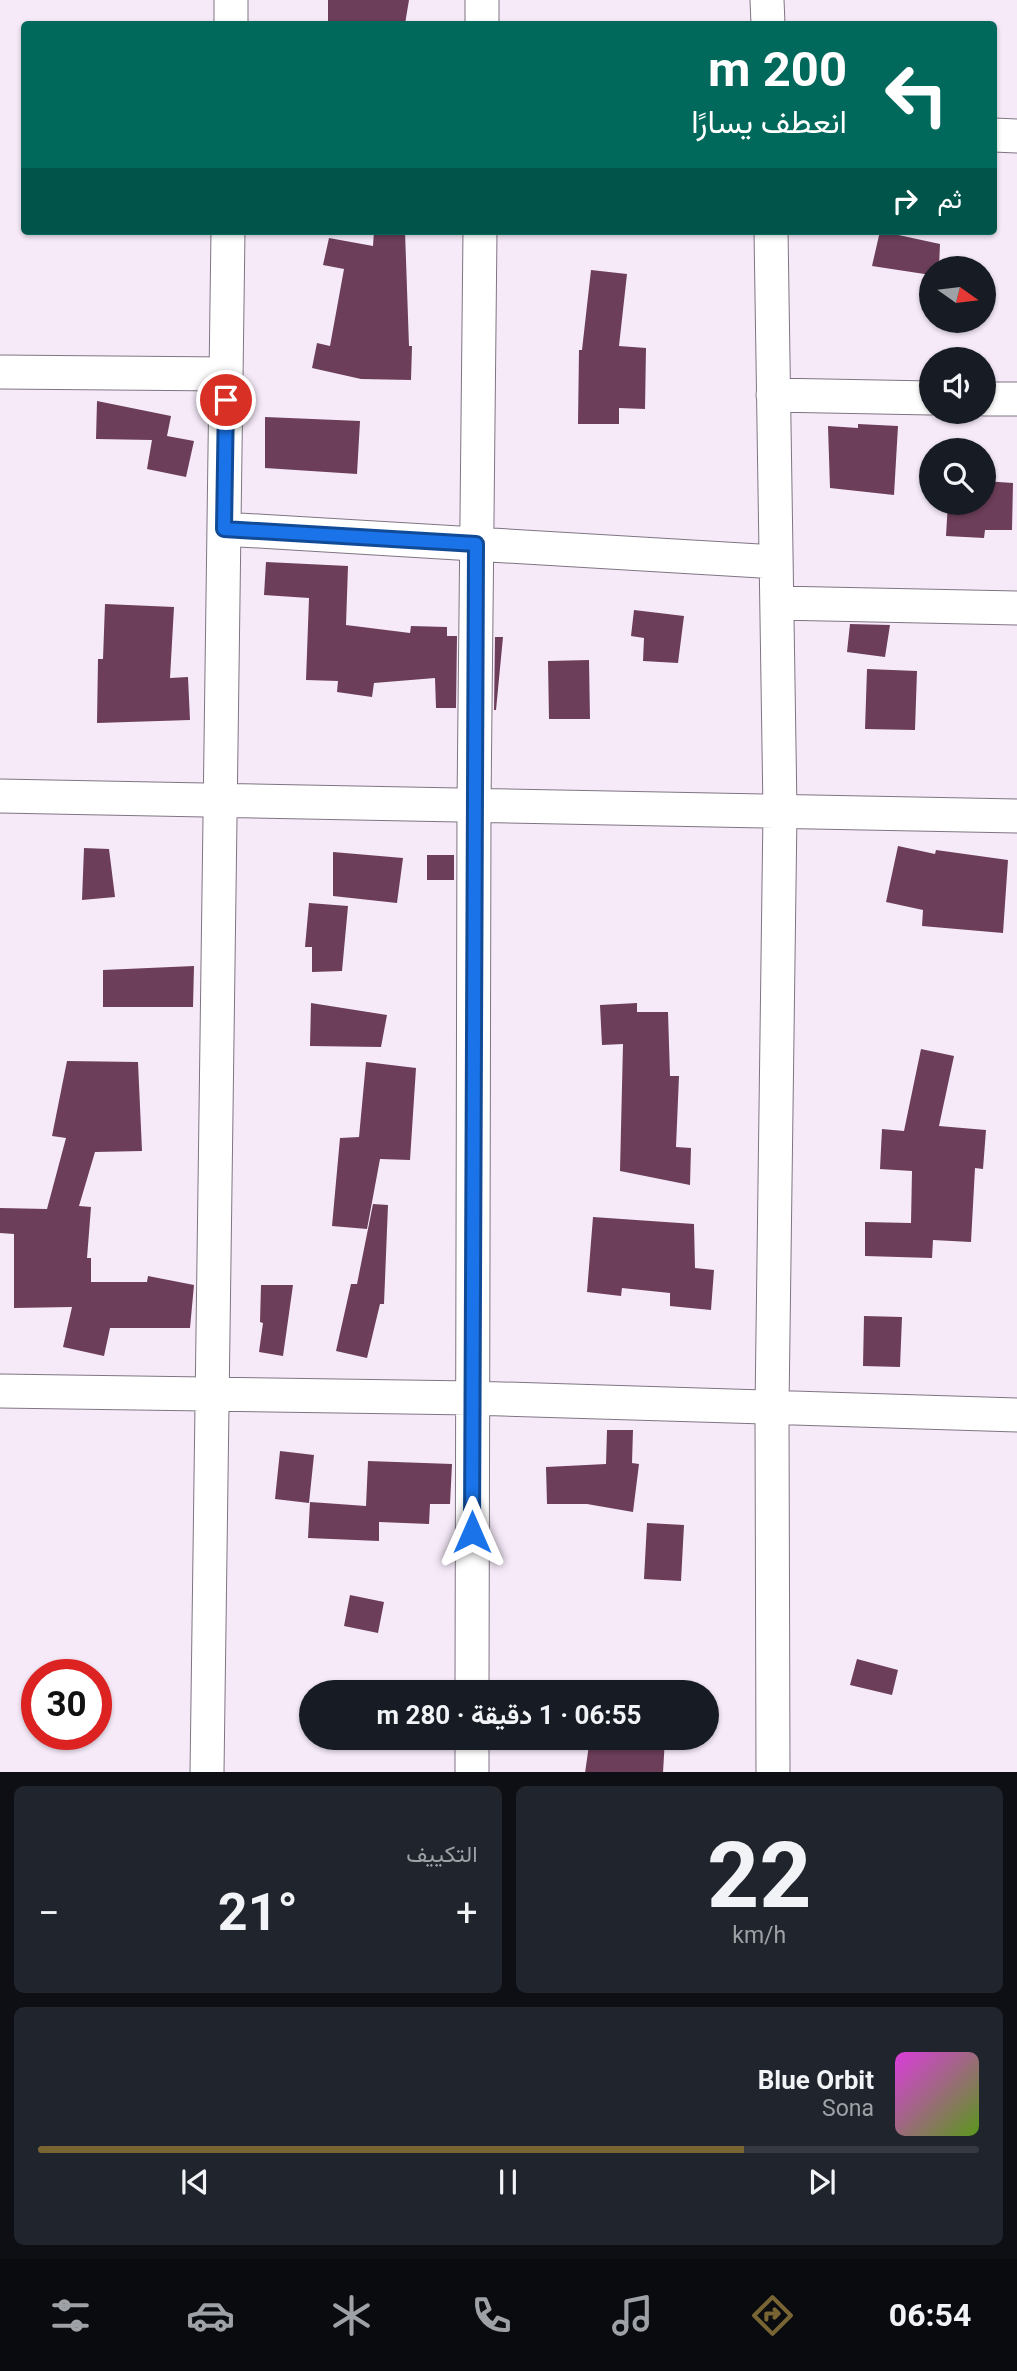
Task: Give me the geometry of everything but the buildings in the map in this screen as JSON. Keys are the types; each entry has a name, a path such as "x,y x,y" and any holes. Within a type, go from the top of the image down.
{"street":[{"path":"231,0 231,21"},
{"path":"482,0 482,21"},
{"path":"767,0 768,21"},
{"path":"997,135 1017,136"},
{"path":"207,1772 228,235"},
{"path":"472,1680 474,805 480,235"},
{"path":"771,235 779,811 772,1408 773,1772"},
{"path":"0,372 226,374"},
{"path":"773,395 919,398"},
{"path":"996,399 1017,399"},
{"path":"224,529 776,562"},
{"path":"776,603 1017,608"},
{"path":"0,796 1017,816"},
{"path":"0,1391 472,1398 1017,1415"},
{"path":"472,1750 472,1772"}],"route":[{"path":"226,400 224,529 476,544 472,1532"}]}
